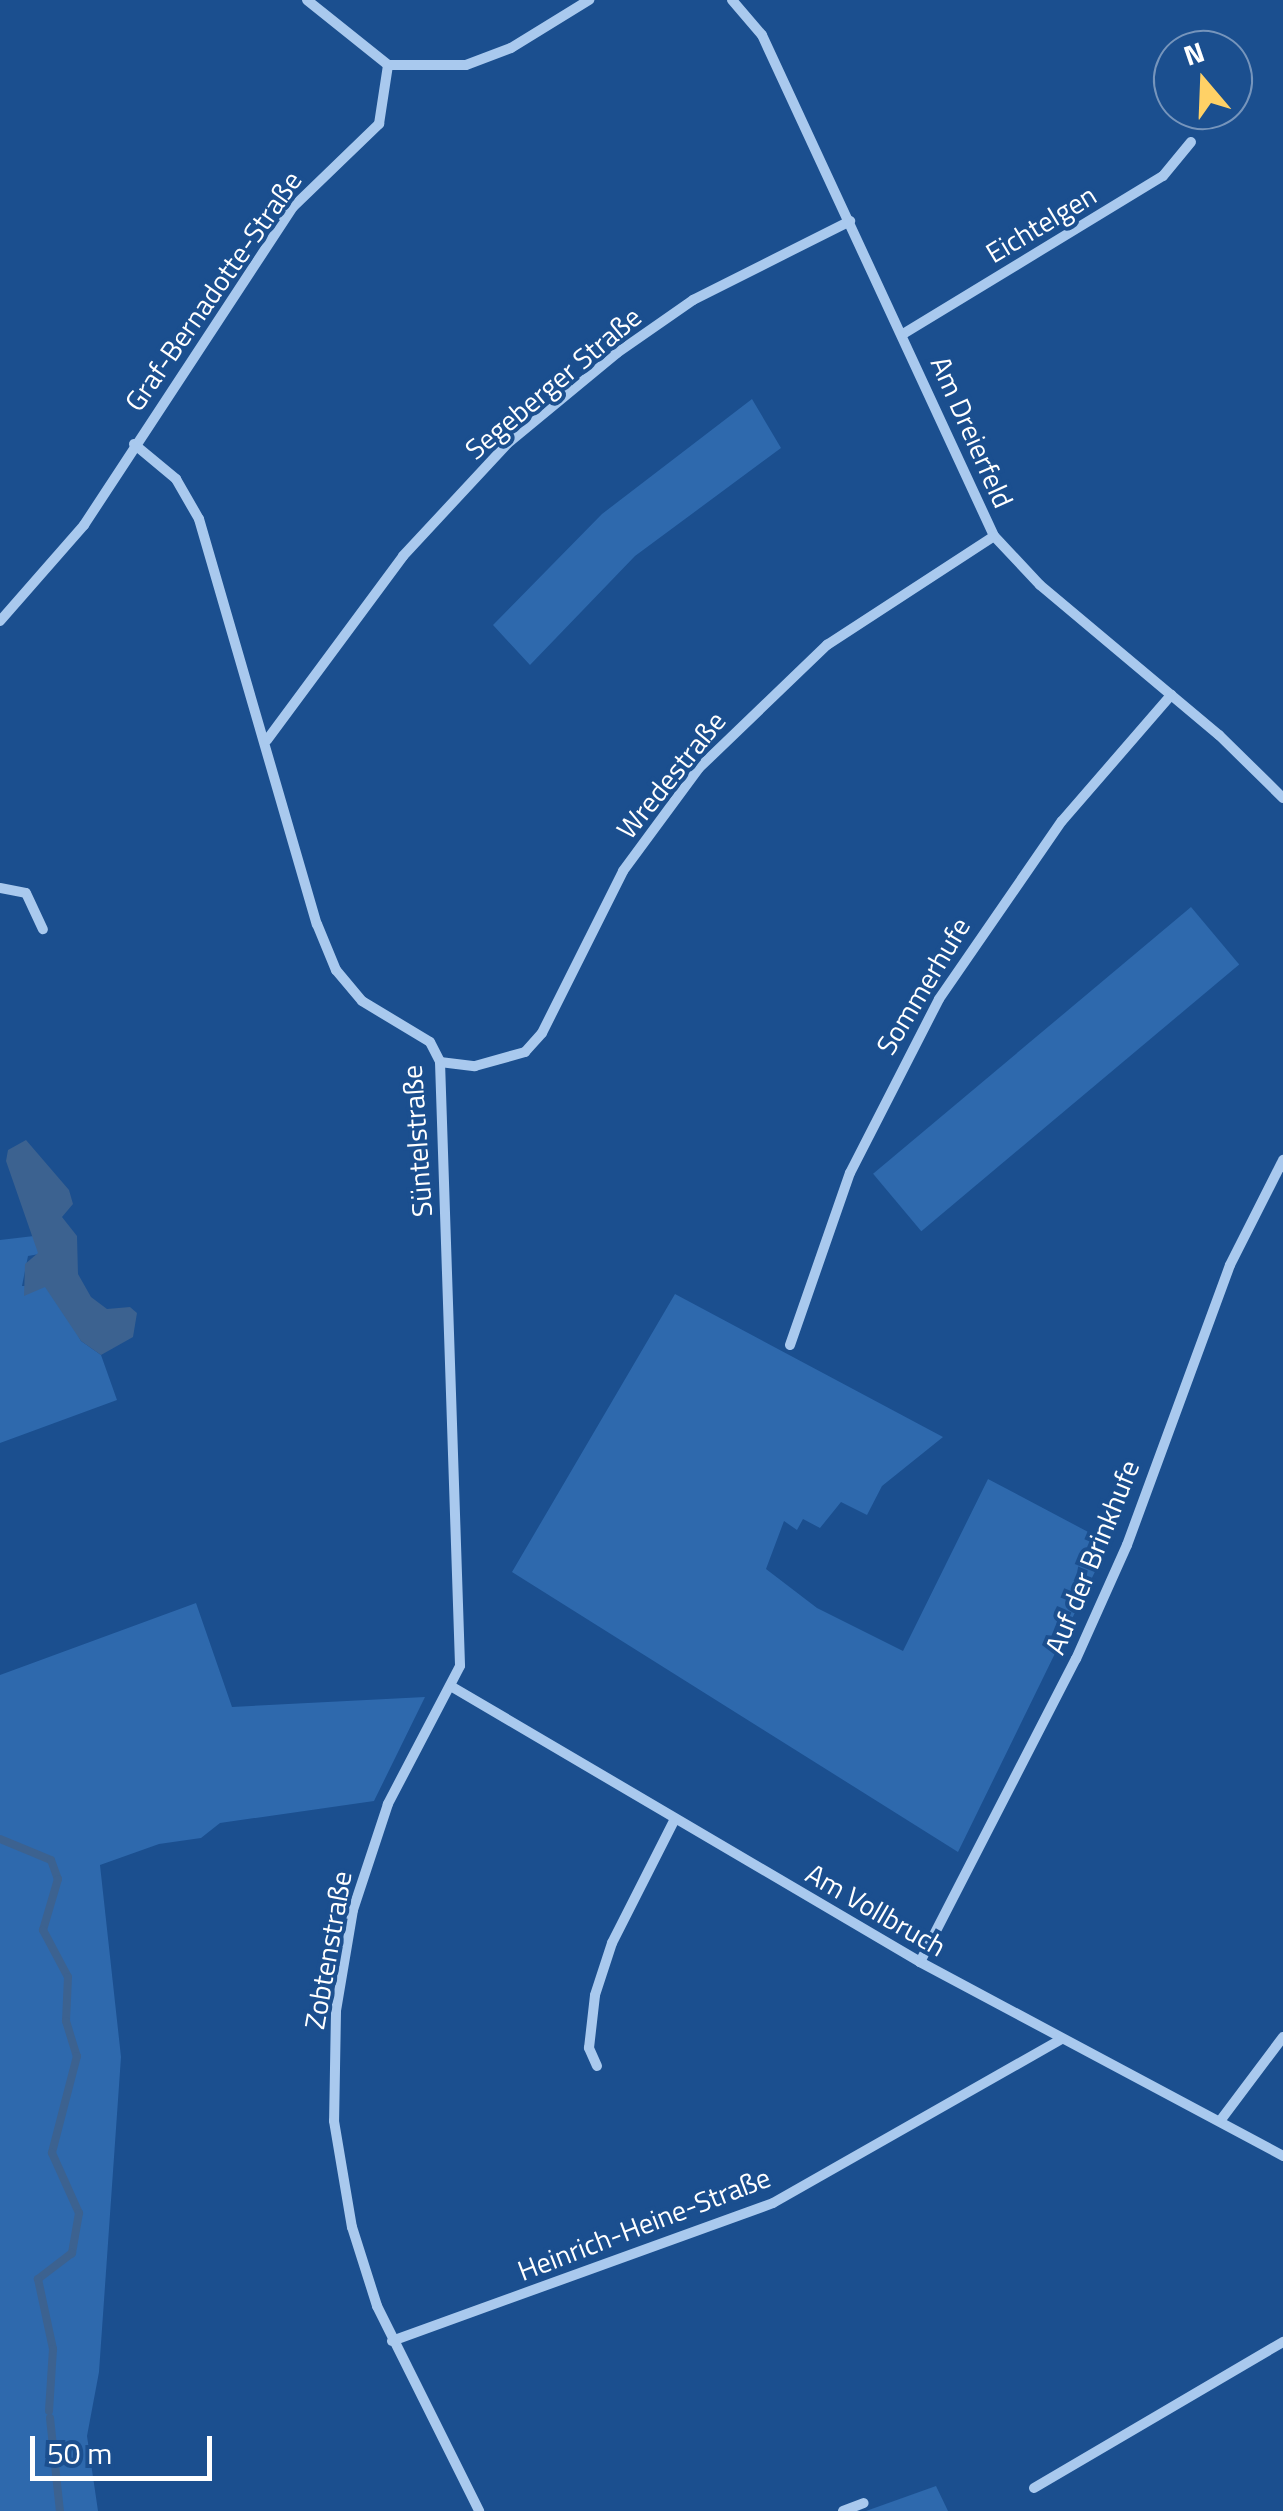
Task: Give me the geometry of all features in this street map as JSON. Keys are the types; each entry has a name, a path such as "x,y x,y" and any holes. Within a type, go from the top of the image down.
{"street":[{"path":"307,0 388,64 466,65 511,48 588,0"},
{"name":"Am Dreierfeld","path":"732,0 762,34 904,334 994,536 1040,585 1171,695 1283,798"},
{"name":"Graf-Bernadotte-Straße","path":"0,620 60,558 293,207 379,124 388,64"},
{"name":"Eichtelgen","path":"904,334 1163,176 1191,142"},
{"name":"Segeberger Straße","path":"267,740 403,556 507,444 679,310 850,221"},
{"name":"Süntelstraße","path":"134,444 176,479 199,519 267,740 317,924 336,970 362,1000 430,1042 440,1062 462,1642 454,1688"},
{"name":"Wredestraße","path":"440,1062 475,1066 526,1052 542,1033 622,871 699,768 827,645 994,536"},
{"name":"Sommerhufe","path":"790,1345 850,1172 940,999 1062,821 1171,695"},
{"path":"0,888 26,894 43,929"},
{"name":"Auf der Brinkhufe","path":"920,1962 1090,1626 1230,1265 1283,1160"},
{"name":"Am Vollbruch","path":"454,1688 920,1962 1283,2156"},
{"name":"Zobtenstraße","path":"454,1688 388,1804 368,1858 336,2010 340,2170 352,2227 392,2341 480,2511"},
{"path":"596,2066 589,2048 595,1995 612,1942 675,1818"},
{"path":"1220,2122 1283,2037"},
{"name":"Heinrich-Heine-Straße","path":"392,2341 763,2208 1060,2040"},
{"path":"1034,2488 1283,2342"},
{"path":"843,2511 864,2504"}],"shaded area":[{"path":"752,399 781,448 635,556 530,665 493,625 602,514"},
{"path":"1191,907 1239,964 921,1231 873,1174"},
{"path":"26,1140 69,1190 73,1204 62,1217 77,1236 78,1274 91,1297 107,1309 130,1307 137,1313 133,1337 101,1355 81,1341 45,1287 24,1296 25,1264 38,1253 6,1161 8,1150"},
{"path":"34,1236 39,1254 28,1256 22,1286 45,1286 55,1294 81,1341 101,1355 117,1400 0,1443 0,1240"},
{"path":"675,1294 943,1437 882,1486 867,1515 841,1502 820,1528 803,1519 797,1530 784,1521 766,1569 817,1608 903,1651 988,1479 1109,1543 958,1852 512,1572"},
{"path":"196,1603 232,1707 425,1697 374,1801 220,1823 201,1838 159,1844 100,1865 121,2057 99,2372 87,2436 98,2511 0,2511 0,1675"},
{"path":"936,2486 948,2511 866,2511"}],"waterway":[{"path":"0,1839 51,1860 58,1879 43,1930 68,1977 66,2021 77,2056 52,2153 79,2213 72,2253 38,2279 53,2349 49,2411"},
{"path":"50,2418 60,2511"}]}
